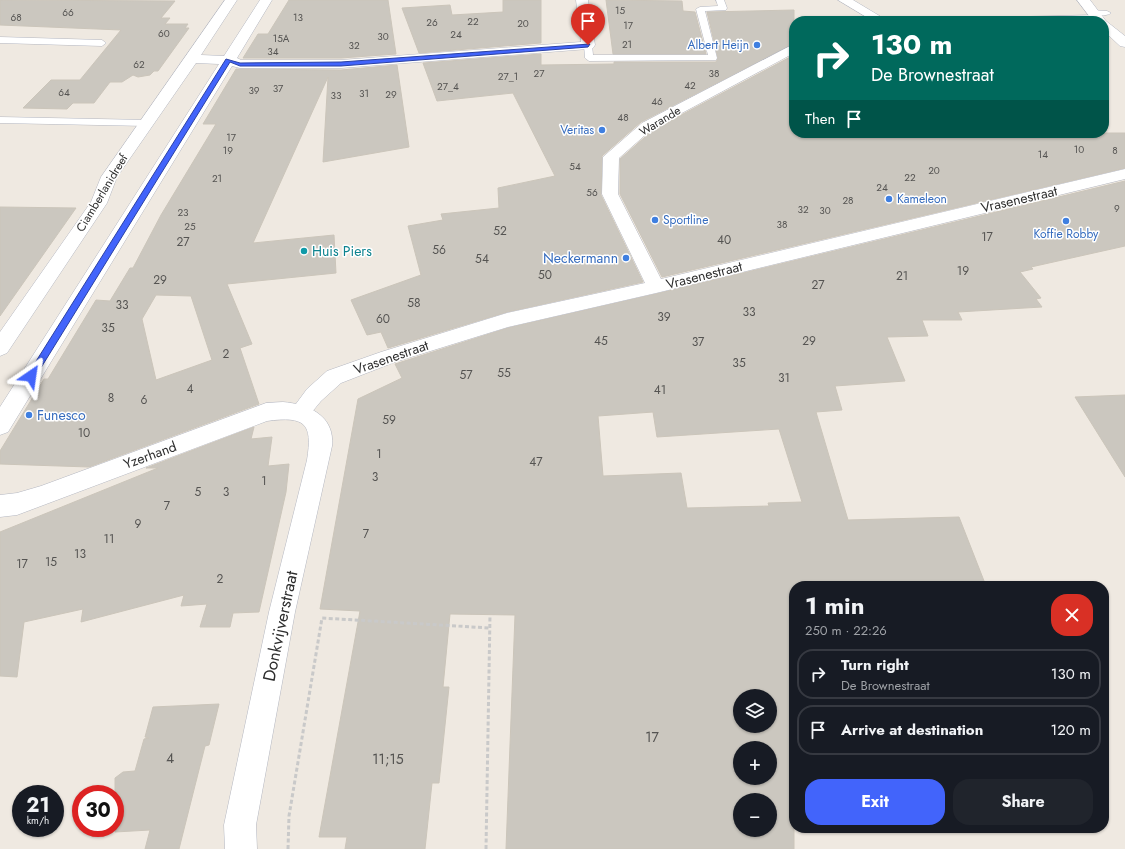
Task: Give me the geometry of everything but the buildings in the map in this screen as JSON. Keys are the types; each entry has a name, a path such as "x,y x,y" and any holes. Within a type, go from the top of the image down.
{"street":[{"name":"Ciamberlanidreef","path":"0,348 99,203 109,178 231,0"},
{"path":"0,426 266,0"},
{"path":"192,59 228,60 240,64 341,64 588,45 582,0"},
{"path":"844,0 873,16"},
{"path":"1083,0 1098,16"},
{"path":"1109,27 1125,43"},
{"name":"Warande","path":"656,287 610,194 611,157 647,126 789,51"},
{"name":"Vrasenestraat","path":"300,412 314,395 334,377 507,320 656,287 1125,174"},
{"name":"Yzerhand","path":"0,506 17,504 42,496 266,412 284,409 300,412"},
{"name":"Donkvijverstraat","path":"241,849 240,825 282,612 318,460 321,437 315,421 300,412"}],"lane":[{"path":"588,45 589,58 713,58 700,9 723,8 720,0"},
{"path":"0,40 102,42"},
{"path":"0,120 147,124"}],"path":[{"path":"486,849 490,615"},
{"path":"288,849 289,816 322,618 490,628"}],"place":[{"name":"Albert Heijn","path":"757,45"},
{"name":"Veritas","path":"602,130"},
{"name":"Kameleon","path":"889,199"},
{"name":"Sportline","path":"655,220"},
{"name":"Koffie Robby","path":"1066,221"},
{"name":"Huis Piers","path":"304,251"},
{"name":"Neckermann","path":"626,258"},
{"name":"Funesco","path":"29,415"}],"route":[{"path":"31,376 228,60 240,64 341,64 588,45"}]}
